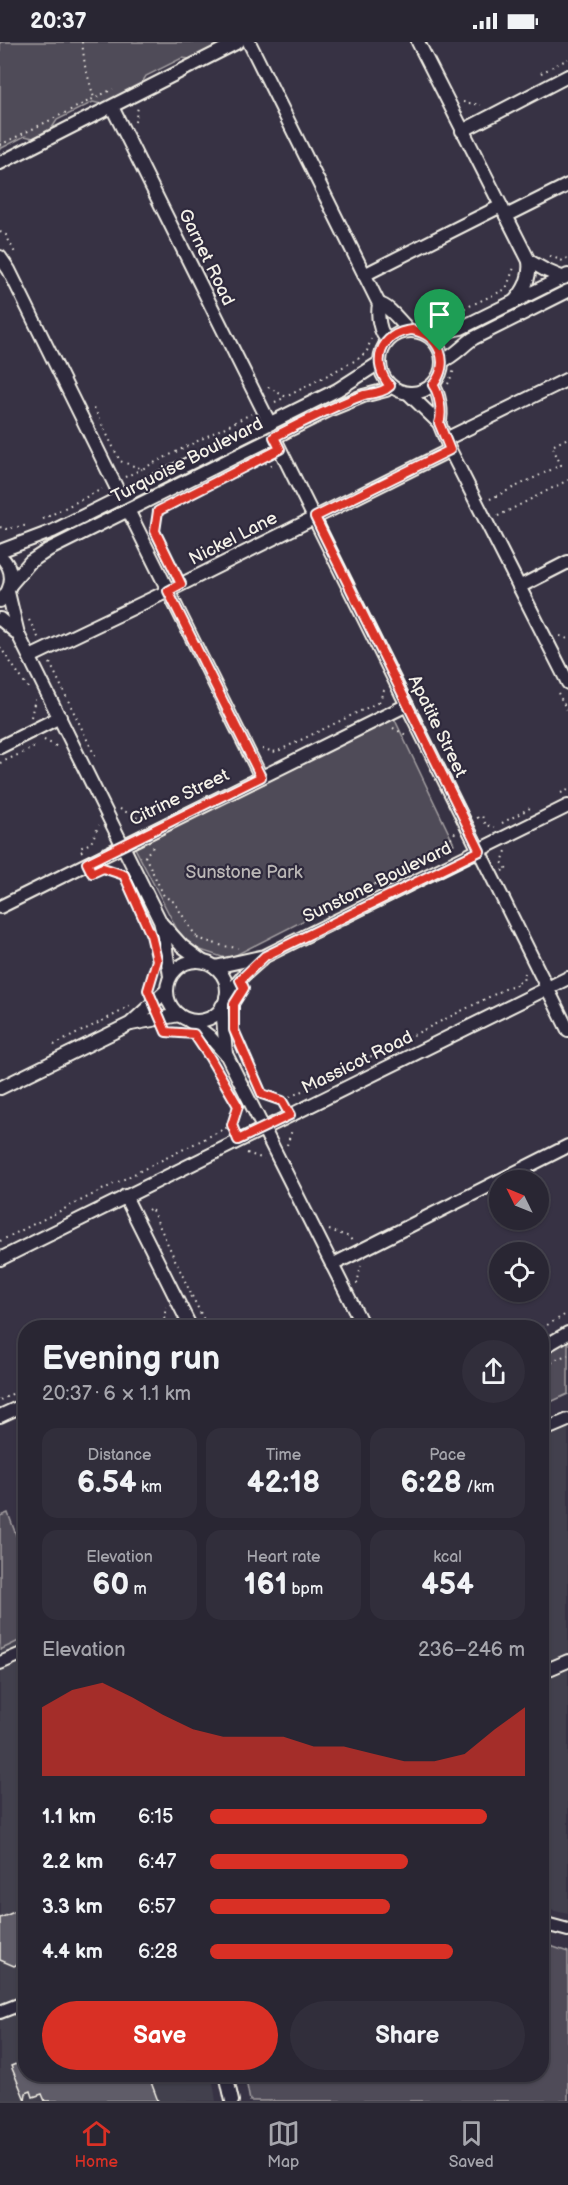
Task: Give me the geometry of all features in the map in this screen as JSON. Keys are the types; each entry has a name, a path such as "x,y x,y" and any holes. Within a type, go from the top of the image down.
{"street":[{"path":"0,163 238,42"},
{"path":"249,42 379,304 381,333 388,340"},
{"path":"418,42 529,261 529,277 523,291 514,302"},
{"path":"462,131 568,76"},
{"name":"Garnet Road","path":"112,106 270,424"},
{"path":"364,275 503,211 568,185"},
{"path":"0,256 121,497"},
{"path":"529,261 544,270 566,277"},
{"path":"427,335 461,328 566,277"},
{"path":"442,361 447,360 474,338 568,291"},
{"path":"379,304 384,304 405,326 404,331"},
{"path":"412,330 427,335 440,351 442,361 438,378 433,385 422,392 409,394 398,392 384,379 379,363 380,355 388,340 404,331 412,330"},
{"name":"Turquoise Boulevard","path":"0,553 38,538 338,390 379,363"},
{"name":"Nickel Lane","path":"30,657 315,517 568,379"},
{"path":"433,385 437,390 441,418 439,423"},
{"name":"Turquoise Boulevard","path":"6,592 37,556 330,409 386,390 390,386"},
{"path":"409,394 439,423 519,587 563,660 568,683"},
{"name":"Apatite Street","path":"274,437 568,1030"},
{"path":"128,510 261,777"},
{"path":"0,553 9,566 6,592 18,634 160,921 170,976 168,999 184,1018 209,1036 226,1056 360,1320"},
{"path":"519,587 568,562"},
{"path":"0,619 18,634"},
{"name":"Citrine Street","path":"0,907 407,705"},
{"path":"0,747 60,717"},
{"name":"Sunstone Boulevard","path":"215,967 265,956 568,806"},
{"path":"160,921 182,946 202,961 215,967 225,980 226,1056"},
{"name":"Sunstone Boulevard","path":"224,1001 244,975 265,956"},
{"path":"170,976 183,964 202,961"},
{"name":"Massicot Road","path":"0,1259 568,978"},
{"path":"0,1088 130,1024 167,990"},
{"path":"130,1024 160,1019 184,1018 198,1021 216,1013 224,1001"},
{"path":"332,1265 568,1146"},
{"path":"125,1196 185,1320"},
{"path":"549,1344 568,1333"},
{"path":"0,1416 18,1408"},
{"path":"549,1428 568,1420"},
{"path":"0,1662 18,1655"},
{"path":"549,1669 568,1661"},
{"path":"549,1925 568,1930"},
{"path":"0,2012 18,2005"},
{"path":"228,2082 232,2101"}],"path":[{"path":"82,42 94,98"},
{"path":"539,74 568,59"},
{"path":"0,146 121,85"},
{"path":"140,101 141,105 138,107 135,120 140,130"},
{"path":"461,101 482,105"},
{"path":"0,232 6,235 16,256"},
{"path":"542,254 563,261 568,258"},
{"path":"445,318 506,289 515,266"},
{"path":"0,527 5,529 34,524 358,359 361,365"},
{"path":"447,385 453,371 461,365"},
{"path":"267,387 286,397"},
{"path":"89,399 120,461 142,469"},
{"path":"490,499 561,465 552,446 568,438"},
{"path":"259,460 280,449"},
{"path":"498,516 568,480"},
{"path":"134,523 158,511 155,531 181,584"},
{"path":"30,620 100,767"},
{"path":"557,635 568,639"},
{"path":"0,647 29,689"},
{"path":"558,691 568,712"},
{"path":"31,717 35,697"},
{"path":"262,749 276,752 379,702 390,726 410,737"},
{"path":"26,734 33,748"},
{"path":"0,764 33,748 43,739 62,748"},
{"path":"121,810 140,819 153,844 156,842 145,856 164,896 174,902 197,938 223,946 240,948"},
{"path":"331,907 444,849 458,827 482,816 486,825 496,828 506,820"},
{"path":"87,863 80,848 91,843 99,825"},
{"path":"103,868 124,875"},
{"path":"182,946 197,938"},
{"path":"223,946 232,964"},
{"path":"153,1003 148,990 157,960 167,954"},
{"path":"282,1101 515,984"},
{"path":"50,1047 120,1012 138,998"},
{"path":"160,1019 166,1032 184,1034"},
{"path":"239,1040 257,1083"},
{"path":"210,1058 221,1077"},
{"path":"262,1094 282,1101 294,1123 287,1145"},
{"path":"238,1106 232,1125 244,1152 265,1159"},
{"path":"0,1241 232,1125"},
{"path":"326,1229 350,1237 357,1252"},
{"path":"192,1296 204,1320"},
{"path":"549,1324 568,1313"},
{"path":"549,1365 558,1358 568,1355"},
{"path":"0,1400 18,1392"}],"shaded area":[{"path":"568,1412 568,1914 549,1910 549,1420"},
{"path":"18,1642 18,2082 213,2082 216,2101 0,2101 0,1649"}],"green space":[{"path":"0,42 223,42 190,59 182,58 146,76 141,84 101,104 93,102 57,120 52,128 33,138 25,136 0,149"},
{"name":"Sunstone Park","path":"394,718 454,844 228,959 185,945 135,848"},
{"path":"568,1336 568,1394 549,1403 549,1348"},
{"path":"8,1513 18,1540 18,1641 0,1650 0,1516"},
{"path":"549,1945 568,1952 568,2101 250,2101 246,2082 549,2082"}],"building":[{"path":"18,1910 18,1964 14,1966 0,1960 0,1918"},
{"path":"18,2063 18,2082 151,2082 158,2101 45,2101 42,2094 33,2097 31,2091 26,2093 25,2100 11,2066"}],"route":[{"path":"412,330 427,335 440,351 441,370 433,385 437,390 441,418 439,423 450,450 315,517 480,851 265,956 240,980 244,988 234,1004 234,1030 262,1094 282,1101 290,1115 238,1140 232,1125 238,1106 194,1034 166,1032 148,990 157,960 151,935 124,875 103,868 92,873 87,863 261,777 168,591 181,584 155,531 158,511 280,449 274,437 330,409 386,390 390,386 380,372 380,355 388,340 398,333 412,330"}]}
